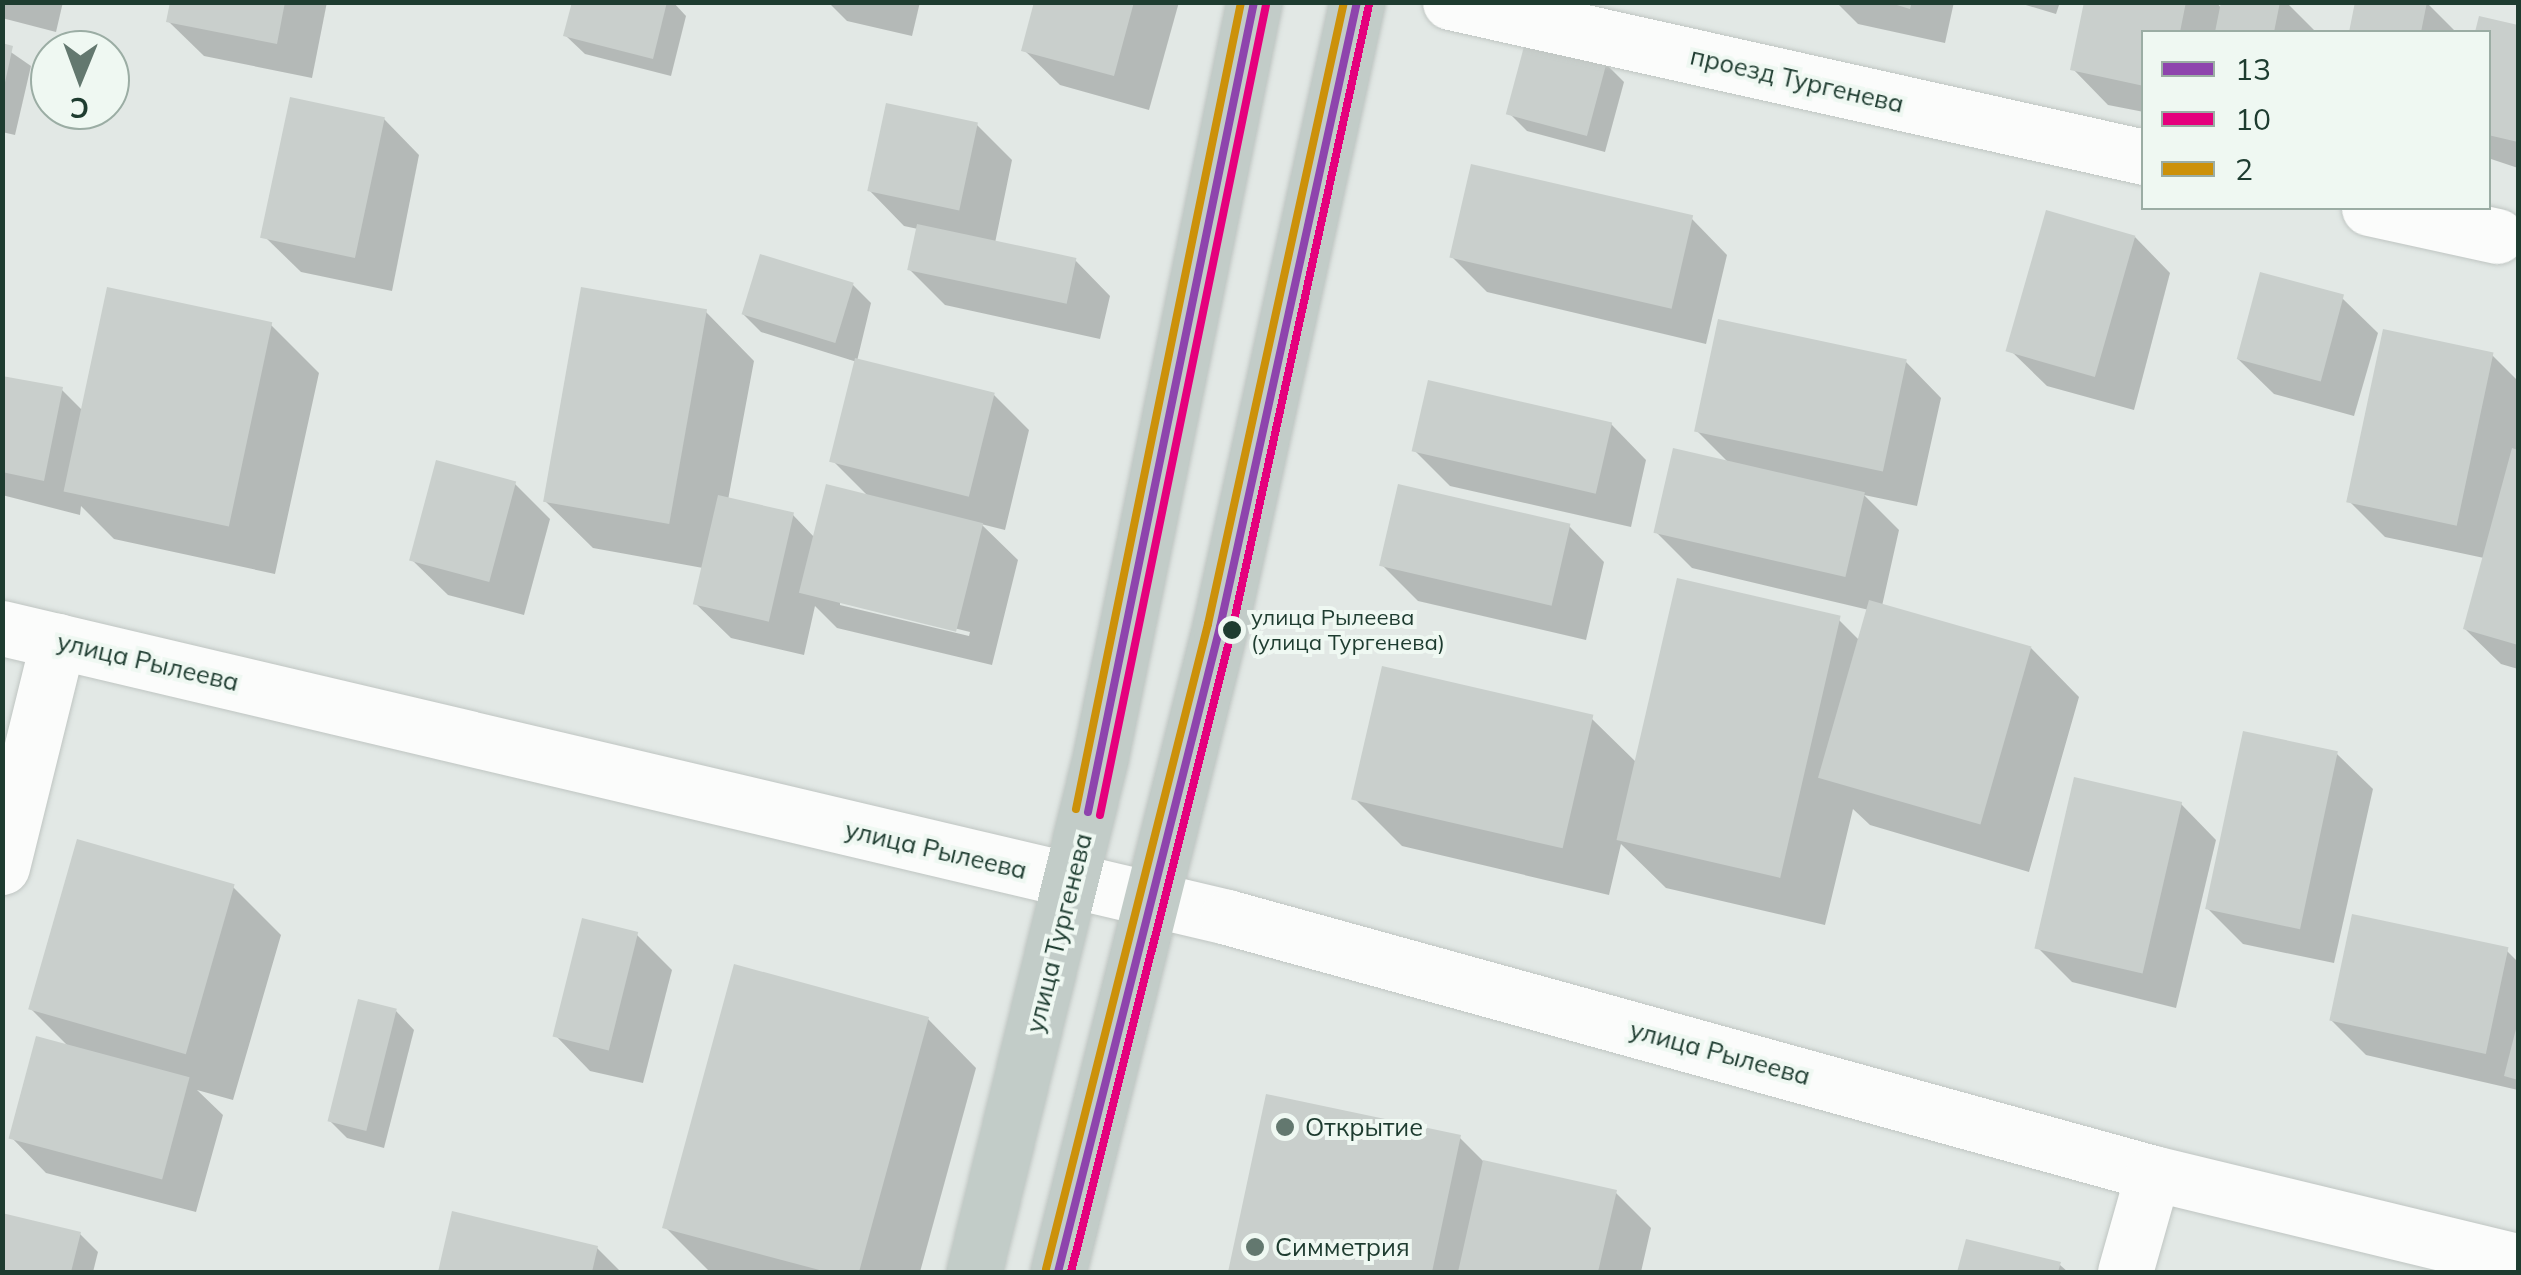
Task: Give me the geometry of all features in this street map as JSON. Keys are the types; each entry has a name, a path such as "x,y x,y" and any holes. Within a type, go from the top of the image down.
{"highway":[{"name":"улица Тургенева","path":"974,1272 1072,882 1254,2"},
{"path":"1058,1272 1220,627 1358,2"}],"street":[{"name":"проезд Тургенева","path":"1450,2 2141,156"},
{"path":"2379,210 2497,236"},
{"name":"улица Рылеева","path":"2,628 1227,917 2153,1173 2518,1262"},
{"path":"2,867 58,641"},
{"path":"2125,1272 2153,1173"}],"building":[{"path":"170,2 285,2 277,44 166,22"},
{"path":"572,2 667,2 653,59 563,36"},
{"path":"1034,2 1134,2 1114,76 1021,51"},
{"path":"1887,2 1912,2 1910,9"},
{"path":"2084,2 2186,2 2180,30 2141,30 2141,85 2070,70"},
{"path":"2221,2 2280,2 2274,30 2215,30"},
{"path":"2355,2 2427,2 2421,30 2349,30"},
{"path":"2479,16 2518,25 2518,142 2491,136 2491,30 2476,30"},
{"path":"1526,39 1607,61 1587,136 1506,114"},
{"path":"2,43 13,46 4,87 2,87"},
{"path":"290,97 385,117 355,258 260,238"},
{"path":"886,103 978,123 959,211 867,191"},
{"path":"1471,164 1693,215 1672,309 1449,258"},
{"path":"2046,210 2135,236 2095,377 2005,351"},
{"path":"917,224 1076,258 1067,304 907,270"},
{"path":"760,254 854,283 835,343 742,314"},
{"path":"2260,272 2344,295 2321,381 2237,359"},
{"path":"107,287 272,322 229,527 64,491"},
{"path":"581,287 707,309 669,524 543,502"},
{"path":"1718,319 1907,359 1883,472 1694,431"},
{"path":"2383,329 2494,352 2457,526 2346,502"},
{"path":"855,358 995,393 969,497 829,462"},
{"path":"2,376 63,387 44,481 2,472"},
{"path":"1428,380 1612,423 1596,494 1412,451"},
{"path":"1673,448 1865,492 1845,577 1653,533"},
{"path":"2512,448 2518,450 2518,645 2463,629"},
{"path":"436,460 516,481 489,582 409,560"},
{"path":"826,484 983,523 956,632 799,593"},
{"path":"1398,484 1570,524 1552,606 1379,566"},
{"path":"718,495 794,513 769,622 693,604"},
{"path":"1677,578 1841,616 1780,878 1616,840"},
{"path":"1869,600 2031,647 1980,824 1818,778"},
{"path":"1382,666 1593,715 1563,848 1351,799"},
{"path":"2243,731 2338,751 2300,929 2205,909"},
{"path":"2074,777 2182,802 2143,973 2034,948"},
{"path":"77,839 235,884 186,1054 28,1009"},
{"path":"2352,914 2509,947 2486,1054 2329,1021"},
{"path":"582,918 638,932 609,1050 552,1036"},
{"path":"734,964 929,1017 859,1272 827,1272 662,1228"},
{"path":"358,999 397,1009 366,1131 328,1121"},
{"path":"2518,1025 2518,1080 2504,1076"},
{"path":"36,1036 190,1077 162,1180 9,1138"},
{"path":"1266,1094 1461,1135 1432,1272 1228,1272"},
{"path":"1483,1160 1617,1190 1598,1272 1458,1272"},
{"path":"452,1211 598,1246 592,1272 438,1272"},
{"path":"2,1213 81,1232 71,1272 2,1272"},
{"path":"1966,1239 2061,1262 2058,1272 1957,1272"}],"transit line":[{"name":"2","path":"1076,809 1241,2"},
{"name":"13","path":"1088,812 1254,2"},
{"name":"2","path":"1046,1269 1208,624 1344,2"},
{"name":"13","path":"1058,1272 1220,627 1357,2"},
{"name":"10","path":"1100,815 1266,5"},
{"name":"10","path":"1071,1272 1232,630 1369,5"}],"place":[{"name":"улица Рылеева (улица Тургенева)","path":"1232,630"},
{"name":"Открытие","path":"1285,1127"},
{"name":"Симметрия","path":"1255,1247"}]}
